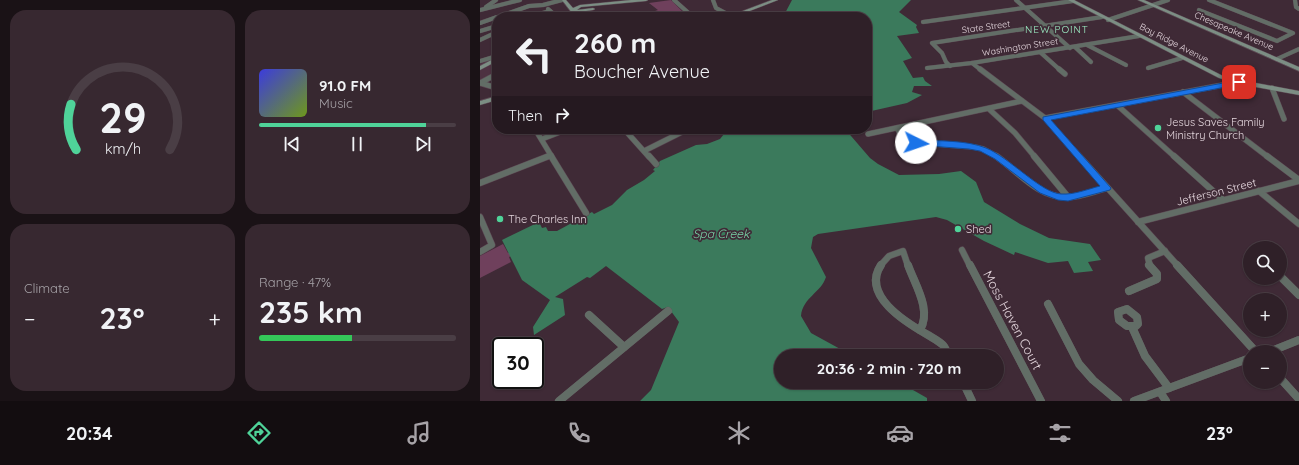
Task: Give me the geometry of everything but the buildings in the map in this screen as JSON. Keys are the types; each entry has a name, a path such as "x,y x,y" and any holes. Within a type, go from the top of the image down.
{"main road":[{"path":"564,1 573,11 580,12 586,9 611,3 646,0"},
{"path":"744,12 776,0"},
{"name":"Chesapeake Avenue","path":"1140,0 1299,69"},
{"path":"564,1 586,9"},
{"name":"Bay Ridge Avenue","path":"1071,1 1182,58 1226,78 1239,82 1299,93"},
{"path":"583,12 586,9 611,3"},
{"path":"480,68 492,62"},
{"path":"480,103 492,99"}],"street":[{"path":"481,11 496,0"},
{"path":"481,11 520,0"},
{"path":"674,0 687,12"},
{"path":"713,0 716,8 722,12"},
{"path":"1016,0 1023,8 1091,62"},
{"path":"1108,20 1168,0"},
{"path":"1199,10 1277,41 1293,33 1209,0"},
{"path":"1295,0 1296,7 1299,9"},
{"path":"512,12 526,7 564,1"},
{"path":"922,22 1071,1"},
{"path":"543,5 550,11"},
{"name":"State Street","path":"950,66 946,62 942,53 932,43 1102,17"},
{"path":"480,23 492,19"},
{"path":"480,31 492,27"},
{"path":"480,40 492,34"},
{"name":"Washington Street","path":"927,68 972,63 1139,36"},
{"path":"1086,45 1126,65"},
{"path":"1277,59 1299,49"},
{"path":"1040,52 1065,74"},
{"path":"480,61 492,57"},
{"path":"1148,68 1182,58"},
{"path":"972,63 1045,118 1250,345"},
{"path":"480,83 492,77"},
{"path":"1225,85 1229,81 1226,78"},
{"path":"1045,118 1239,82"},
{"path":"480,83 492,87"},
{"path":"1272,88 1284,119"},
{"path":"1184,92 1299,180"},
{"path":"872,133 1022,101"},
{"path":"1117,105 1223,200"},
{"path":"989,109 1014,133 1068,197"},
{"path":"897,128 902,137 910,142 969,146 982,149 998,157 1043,191 1058,197 1068,197 1107,188"},
{"path":"538,134 586,213"},
{"path":"542,139 555,134"},
{"path":"629,134 656,164"},
{"path":"644,151 678,134"},
{"path":"480,183 551,155"},
{"name":"Jefferson Street","path":"1138,222 1299,180"},
{"path":"1259,191 1299,224"},
{"path":"480,217 492,245 480,252"},
{"name":"Moss Haven Court","path":"962,250 1041,401"},
{"path":"920,330 924,323 925,310 903,251 893,252 883,260 874,278 877,291 889,308 903,319 943,345 945,349"},
{"path":"1129,291 1157,279 1156,271 1149,264 1148,258 1165,251"},
{"path":"1287,283 1299,295"},
{"path":"1048,304 1079,364 1093,380 1118,401"},
{"path":"559,401 668,311"},
{"path":"589,315 624,347"},
{"path":"1132,327 1145,356 1168,388"},
{"path":"1286,345 1299,340"},
{"path":"1134,401 1243,361"},
{"path":"1287,386 1299,399"},
{"path":"967,389 972,401"},
{"path":"1160,392 1166,401"}],"shaded area":[{"path":"671,0 682,11 656,12 655,11 658,10 649,3"},
{"path":"492,58 492,77 480,83 480,62"},
{"path":"503,244 508,253 512,252 514,255 509,257 511,262 480,278 480,256"}],"water":[{"path":"792,0 911,0 899,12 917,25 916,27 919,33 897,36 912,58 903,61 913,78 923,77 925,81 932,86 914,86 912,92 922,95 907,103 872,111 872,12 786,12"},
{"name":"Spa Creek","path":"724,134 849,134 870,158 899,175 939,174 961,171 976,182 984,202 1020,224 1049,238 1090,244 1101,260 1088,262 1093,271 1074,273 1068,261 1048,263 1015,252 1014,255 984,241 947,220 936,217 818,234 813,237 811,248 826,277 824,282 805,304 801,316 811,333 840,349 774,349 774,389 911,389 927,398 927,401 640,401 651,390 679,322 668,307 662,309 606,266 590,278 587,277 555,297 563,299 565,315 534,335 533,327 550,300 522,280 502,240 539,222 542,228 546,227 548,231 557,231 592,212 594,214 612,205 627,190 644,180 655,171 653,170 660,161 696,145 707,144 720,139"}],"place":[{"name":"Jesus Saves Family Ministry Church","path":"1158,128"},
{"name":"The Charles Inn","path":"500,219"},
{"name":"Shed","path":"958,229"}],"district":[{"name":"NEW POINT","path":"1057,29"}],"route":[{"path":"916,143 969,146 982,149 998,157 1033,185 1050,195 1068,197 1107,188 1045,118 1239,82"}]}
